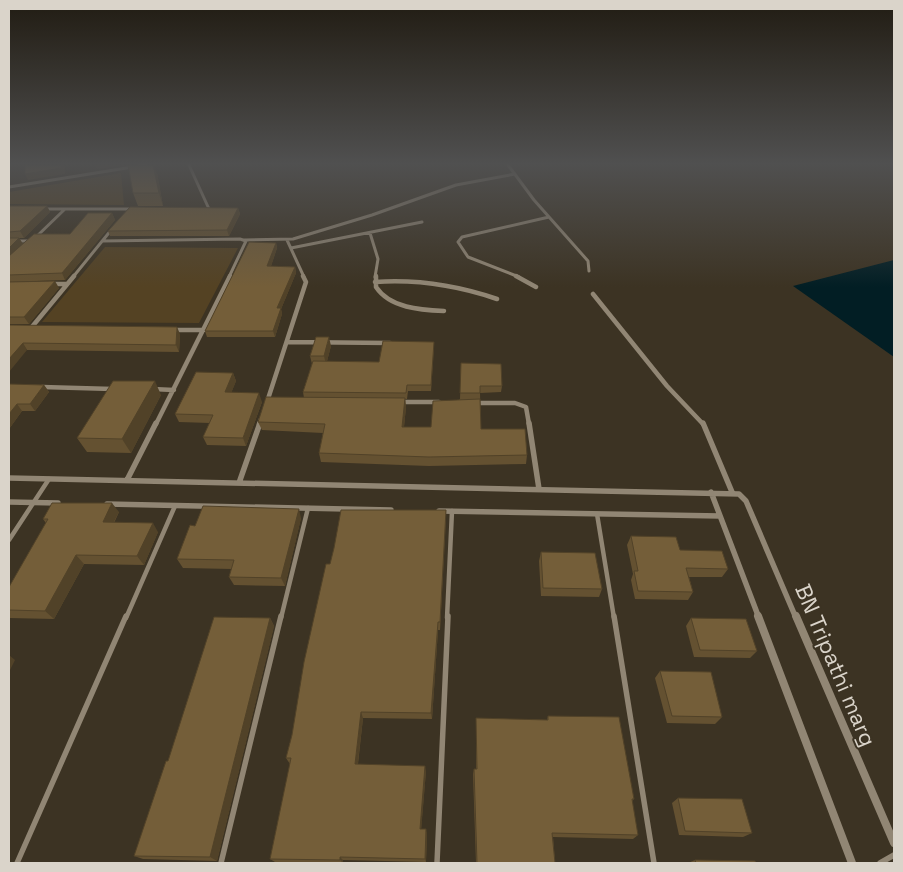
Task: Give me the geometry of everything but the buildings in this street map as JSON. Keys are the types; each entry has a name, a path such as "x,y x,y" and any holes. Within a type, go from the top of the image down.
{"street":[{"path":"102,241 287,240 398,206"},
{"path":"541,206 588,261 589,271"},
{"path":"37,209 137,209"},
{"path":"26,246 65,209"},
{"path":"123,216 128,209"},
{"path":"200,209 219,209"},
{"path":"536,287 508,271 468,257 462,252 458,242 462,237 549,216"},
{"path":"31,328 118,222"},
{"path":"291,248 422,222"},
{"path":"370,233 378,262 375,282 377,290 399,304 430,311 444,310"},
{"path":"9,240 32,241"},
{"path":"127,480 204,330 245,245 244,240"},
{"path":"240,483 306,282 287,240"},
{"path":"375,282 412,279 434,281 497,299"},
{"path":"48,284 67,284"},
{"path":"9,478 732,492 702,421 667,386 594,294"},
{"path":"23,328 40,328"},
{"path":"166,330 204,330"},
{"path":"287,342 396,343"},
{"path":"38,387 116,389"},
{"path":"145,389 174,390"},
{"path":"267,402 277,402"},
{"path":"396,402 446,402"},
{"path":"465,403 515,403 526,407 539,488"},
{"path":"711,492 852,863"},
{"name":"BN Tripathi marg","path":"732,492 739,494 746,501 894,844"},
{"path":"9,502 61,504"},
{"path":"99,504 394,510"},
{"path":"433,511 720,516"}],"lane":[{"path":"9,540 49,479"},
{"path":"17,863 175,506"},
{"path":"221,863 308,508"},
{"path":"437,863 452,511"},
{"path":"597,514 654,863"},
{"path":"880,863 894,855"}],"shaded area":[{"path":"105,247 238,248 199,323 42,322"}],"water":[{"path":"894,260 894,357 793,286"}]}
